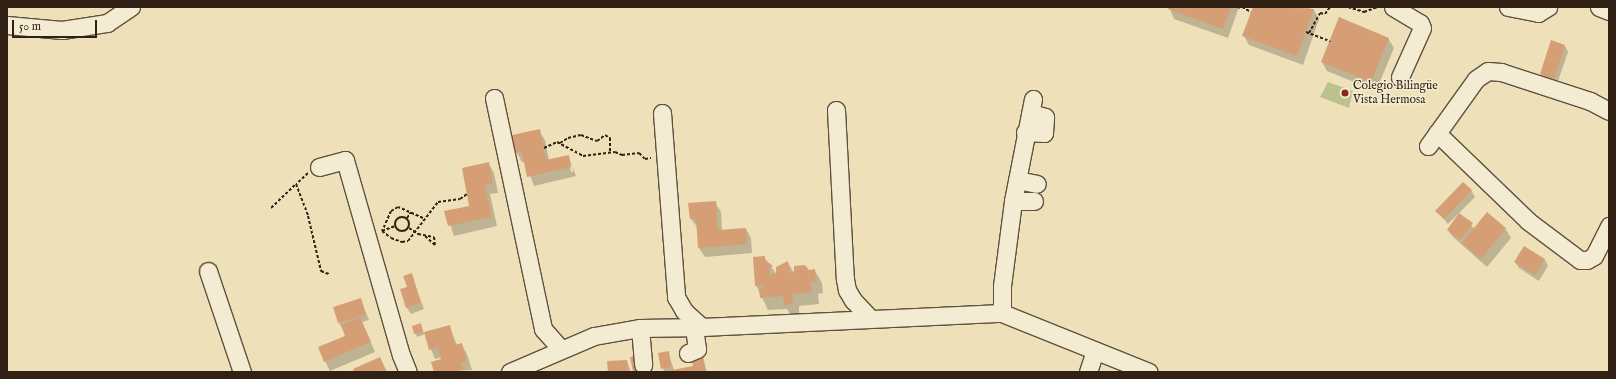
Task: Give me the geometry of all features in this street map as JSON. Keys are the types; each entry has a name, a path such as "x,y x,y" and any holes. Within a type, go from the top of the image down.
{"street":[{"path":"7,25 69,29 107,23 131,7"},
{"path":"1393,7 1420,23 1422,28 1400,77"},
{"path":"1508,7 1538,13 1548,7"},
{"path":"1599,7 1609,11"},
{"path":"1609,111 1583,99 1501,72 1488,71 1476,79 1433,139 1528,221 1580,260 1587,260 1594,256 1609,226"},
{"path":"494,98 543,328 561,349"},
{"path":"1002,313 1016,180 1025,132 1032,106"},
{"path":"836,110 845,279 847,290 853,300 870,318"},
{"path":"662,113 676,297 684,312 698,327 697,349 688,353"},
{"path":"319,167 344,160 401,354 408,372"},
{"path":"1016,180 1037,184"},
{"path":"1013,201 1034,201"},
{"path":"208,272 242,372"},
{"path":"510,372 594,336 640,328 698,327 1002,313 1149,372"},
{"path":"640,328 643,365"},
{"path":"1088,372 1095,351"}],"path":[{"path":"1237,7 1251,12"},
{"path":"1309,33 1320,12 1325,14 1330,7"},
{"path":"1348,7 1364,12 1378,7"},
{"path":"1306,32 1330,41"},
{"path":"544,148 549,144 560,143 568,138 581,135 597,140 605,135 610,138 610,153"},
{"path":"560,143 583,156 610,153 622,155 639,153 645,159 666,155"},
{"path":"271,208 314,167 319,167"},
{"path":"296,184 308,216 321,271 329,274"},
{"path":"382,231 383,234 402,242 408,241 423,218 438,202 460,199 467,194"},
{"path":"382,231 391,211 398,207 423,218"},
{"path":"409,228 407,218 411,212"},
{"path":"382,231 395,226 398,218 407,218"},
{"path":"395,226 400,231 409,228 424,235 434,237 435,245 432,245 424,235"}],"green space":[{"path":"1328,82 1353,91 1349,108 1320,97"}],"building":[{"path":"1168,7 1231,7 1223,29 1168,9"},
{"path":"1253,7 1314,9 1297,56 1242,36"},
{"path":"1339,17 1389,38 1371,82 1321,62"},
{"path":"1551,40 1565,45 1554,79 1540,74"},
{"path":"540,129 546,160 569,155 571,167 527,177 522,152 516,153 512,135"},
{"path":"489,162 493,183 485,185 492,217 448,226 444,211 469,206 462,168"},
{"path":"1463,182 1472,190 1444,219 1435,211"},
{"path":"716,201 718,230 746,228 747,244 698,248 696,219 690,219 688,203"},
{"path":"1487,212 1506,228 1481,259 1462,243"},
{"path":"1459,213 1473,223 1460,240 1447,230"},
{"path":"1524,246 1545,259 1535,275 1514,262"},
{"path":"765,256 765,260 773,266 769,269 770,275 776,274 776,267 788,261 790,273 794,273 794,266 805,265 809,270 815,269 816,281 811,282 812,292 792,294 793,304 784,305 783,296 760,298 759,289 763,289 763,285 755,286 753,257"},
{"path":"412,273 421,303 406,308 400,289 407,287 403,276"},
{"path":"361,298 366,314 338,323 333,307"},
{"path":"360,317 371,342 324,362 318,347 345,336 341,325"},
{"path":"421,323 423,332 414,334 412,326"},
{"path":"450,325 455,345 462,343 467,361 461,363 463,369 452,372 434,372 431,362 441,359 438,347 429,350 424,332"},
{"path":"669,351 671,367 661,369 658,353"},
{"path":"639,355 650,365 651,372 633,372 630,357"},
{"path":"703,355 706,372 662,372 693,366 692,357"},
{"path":"380,357 386,370 354,372 353,369"},
{"path":"627,360 628,371 608,372 607,361"}],"place":[{"name":"Colegio Bilingüe Vista Hermosa","path":"1345,93"}]}
